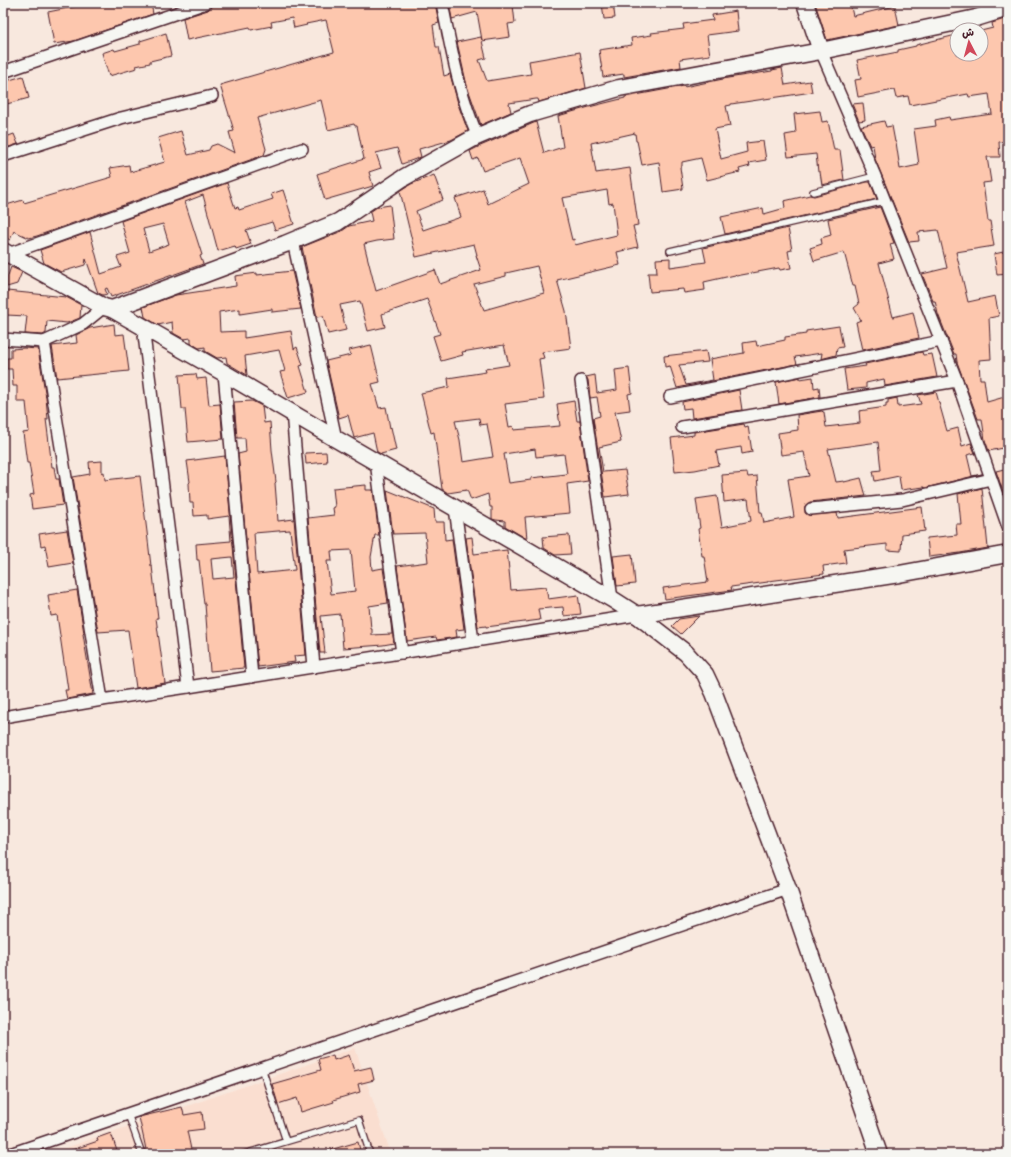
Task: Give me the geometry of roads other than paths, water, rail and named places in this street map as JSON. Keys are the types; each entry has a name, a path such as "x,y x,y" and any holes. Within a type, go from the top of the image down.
{"street":[{"path":"3,72 206,3"},
{"path":"442,3 456,69 478,137"},
{"path":"805,3 821,51 875,176 957,381 1008,527"},
{"path":"3,339 44,342 83,324 108,308 294,240 338,222 403,178 478,137 530,114 619,88 821,51 976,18 1008,8"},
{"path":"3,156 121,118 212,96"},
{"path":"5,253 302,149"},
{"path":"294,240 336,439"},
{"path":"5,253 143,327 224,373 612,599 638,615 686,653 705,674 714,693 788,888 879,1154"},
{"path":"143,327 188,687"},
{"path":"670,397 940,341"},
{"path":"44,342 102,700"},
{"path":"224,373 252,677"},
{"path":"581,381 612,599"},
{"path":"682,427 957,381"},
{"path":"292,412 314,667"},
{"path":"376,462 402,653"},
{"path":"812,510 902,500 991,479"},
{"path":"455,508 473,641"},
{"path":"3,717 899,574 1008,554"},
{"path":"10,1154 788,888"}],"lane":[{"path":"813,192 875,176"},
{"path":"670,251 885,201"},
{"path":"262,1068 286,1141"},
{"path":"128,1114 142,1154"},
{"path":"244,1154 359,1120 370,1154"}]}
